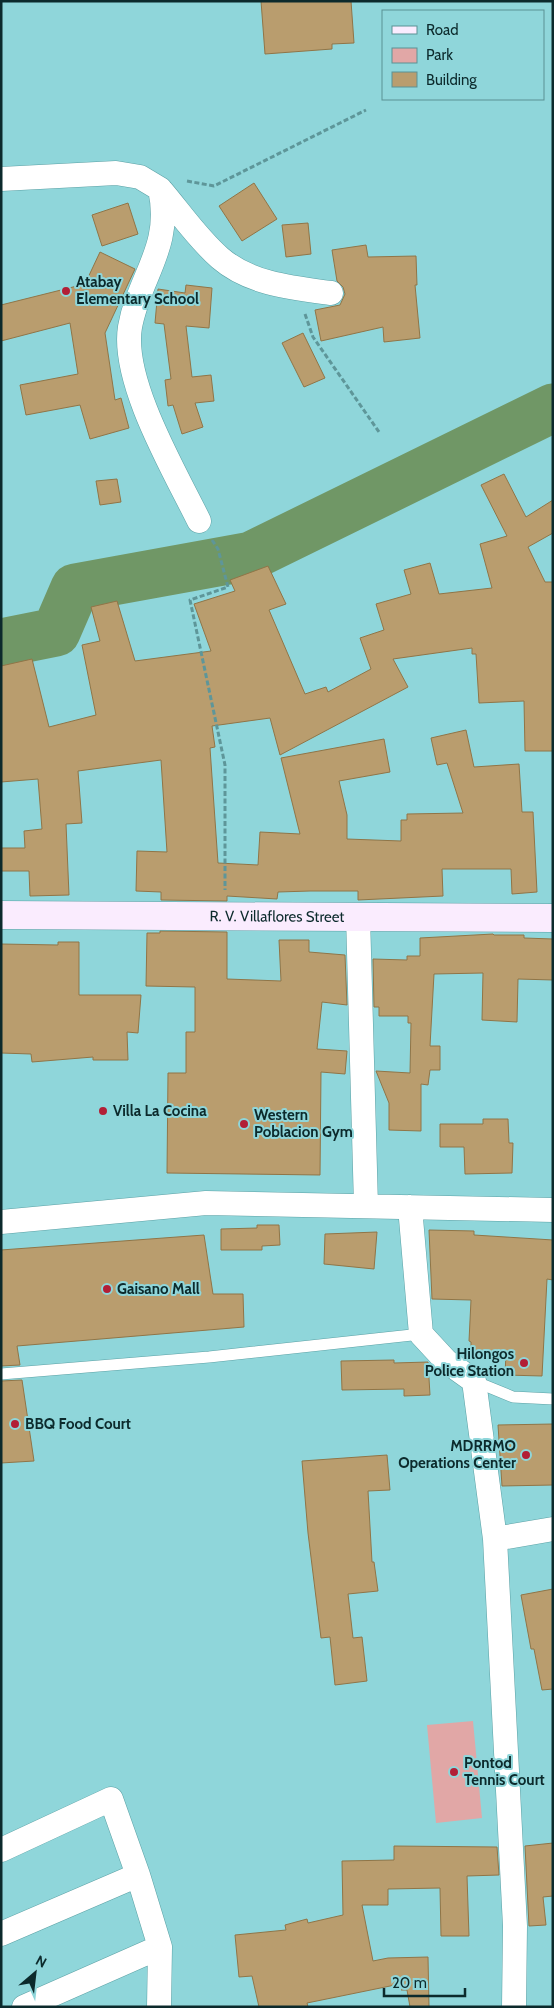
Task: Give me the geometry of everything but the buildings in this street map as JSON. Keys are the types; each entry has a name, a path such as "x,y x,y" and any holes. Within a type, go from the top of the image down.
{"main road":[{"name":"R. V. Villaflores Street","path":"1,915 553,918"}],"street":[{"path":"1,179 116,173 140,177 160,188 220,258 240,271 286,287 331,293"},
{"path":"160,188 164,206 160,238 130,328 132,367 155,431 200,521"},
{"path":"358,916 366,1206"},
{"path":"1,1222 206,1203 553,1210"},
{"path":"410,1207 421,1334 446,1361 474,1381 495,1539 515,1926 514,2007"},
{"path":"495,1539 553,1529"},
{"path":"1,1850 111,1798 138,1875 160,1947 159,2007"},
{"path":"1,1934 138,1875"},
{"path":"24,2007 160,1947"}],"lane":[{"path":"1,1374 209,1357 421,1334"},
{"path":"474,1381 513,1397 553,1399"}],"path":[{"path":"160,188 179,180 214,186 366,110"},
{"path":"296,288 312,337 379,432"},
{"path":"218,549 228,587 190,600 225,765 226,916"}],"green space":[{"name":"Pontod Tennis Court","path":"473,1721 482,1818 436,1823 427,1725"}],"waterway":[{"path":"1,643 56,632 75,588 251,556 553,408"}],"place":[{"name":"Atabay Elementary School","path":"66,291"},
{"name":"Villa La Cocina","path":"103,1111"},
{"name":"Western Poblacion Gym","path":"244,1124"},
{"name":"Gaisano Mall","path":"107,1289"},
{"name":"Hilongos Police Station","path":"524,1363"},
{"name":"BBQ Food Court","path":"15,1424"},
{"name":"MDRRMO Operations Center","path":"526,1455"},
{"name":"Pontod Tennis Court","path":"454,1772"}]}
